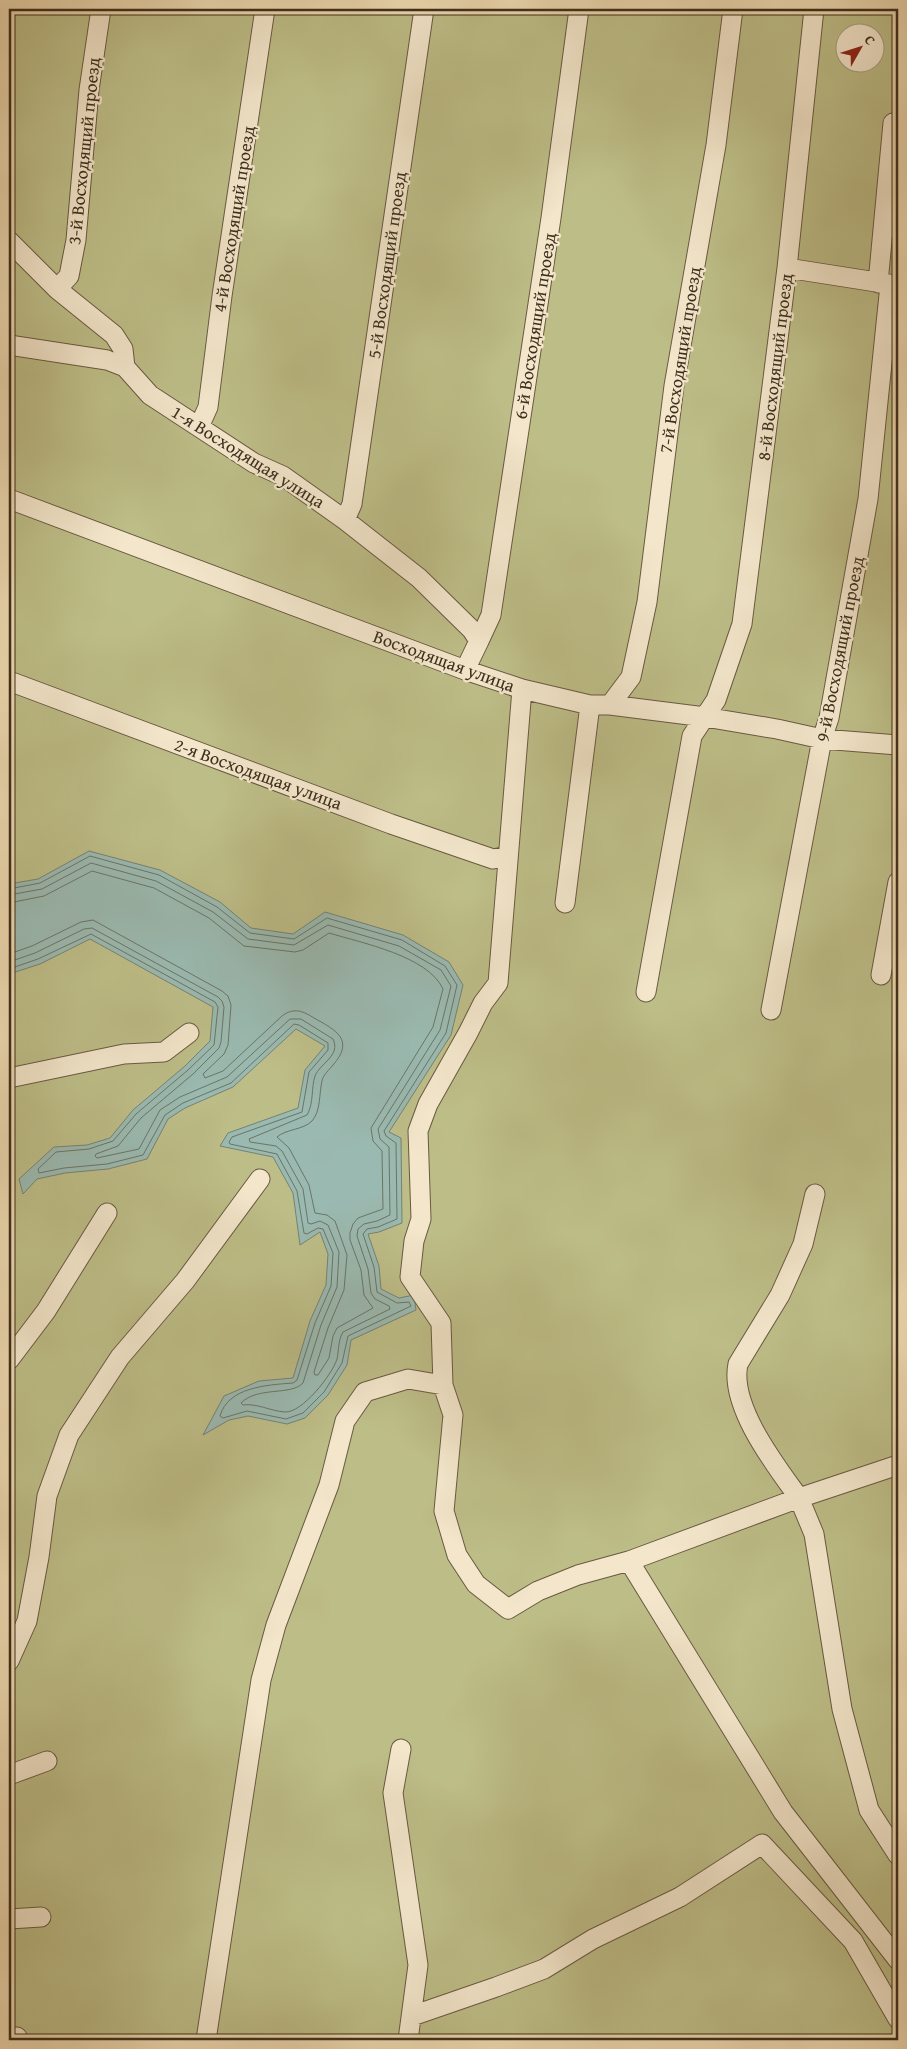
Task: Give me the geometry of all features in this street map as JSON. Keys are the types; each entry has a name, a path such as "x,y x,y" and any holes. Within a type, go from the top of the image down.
{"street":[{"name":"3-й Восходящий проезд","path":"57,289 69,276 76,240 89,90 101,9"},
{"name":"4-й Восходящий проезд","path":"198,427 208,407 222,296 265,9"},
{"name":"5-й Восходящий проезд","path":"345,520 352,504 424,9"},
{"name":"6-й Восходящий проезд","path":"479,641 491,616 552,218 579,9"},
{"name":"7-й Восходящий проезд","path":"610,705 630,676 647,602 674,386 716,145 733,9"},
{"name":"8-й Восходящий проезд","path":"646,992 692,736 716,700 742,624 787,268 814,9"},
{"name":"9-й Восходящий проезд","path":"771,1010 822,740 829,718 868,499 889,284 893,123"},
{"name":"1-я Восходящая улица","path":"9,241 57,289 114,335 123,349 125,367 150,395 254,463 283,476 345,520 420,578 472,630 479,641"},
{"path":"787,268 889,284"},
{"path":"9,346 106,360 125,367"},
{"name":"Восходящая улица","path":"9,499 465,670 522,689 590,705 610,705 705,717 777,729 822,740 898,745"},
{"path":"465,670 479,641"},
{"name":"2-я Восходящая улица","path":"9,682 391,824 493,859 508,856"},
{"path":"522,689 498,983 482,1003 468,1033 428,1104 418,1131 420,1220 414,1241 410,1277 441,1324 443,1385 453,1415 444,1511 457,1555 476,1584 508,1609 538,1592 578,1575 629,1561 799,1498 898,1465"},
{"path":"565,903 590,705"},
{"path":"882,975 898,882"},
{"path":"9,1078 124,1054 164,1052 188,1033"},
{"path":"9,1661 26,1621 39,1557 47,1496 69,1435 120,1357 185,1281 260,1179"},
{"path":"815,1194 803,1244 780,1295 738,1364 736,1373 741,1400 759,1441 799,1498 814,1534 842,1709 869,1810 898,1855"},
{"path":"9,1360 46,1311 107,1213"},
{"path":"206,2040 262,1680 276,1625 329,1485 344,1422 365,1392 408,1379 443,1385"},
{"path":"629,1561 783,1812 898,1960"},
{"path":"400,1749 393,1792 418,1966 408,2040"},
{"path":"9,1775 47,1761"},
{"path":"412,2016 544,1969 593,1939 680,1896 762,1844 853,1941 898,2019"},
{"path":"9,1919 41,1917"}],"green space":[{"path":"9,9 898,9 898,2040 9,2040"}],"water":[{"path":"89,851 160,870 220,902 251,928 293,934 325,912 403,935 449,962 463,985 451,1035 389,1132 401,1138 402,1223 368,1234 379,1266 381,1289 399,1298 414,1295 416,1310 351,1340 347,1365 328,1395 305,1418 287,1424 248,1416 229,1420 203,1435 224,1396 259,1381 293,1378 310,1321 326,1285 328,1254 320,1232 300,1245 293,1193 273,1157 220,1146 228,1133 298,1108 305,1070 325,1046 296,1029 233,1087 185,1108 168,1119 147,1159 108,1169 65,1173 37,1179 23,1194 19,1179 54,1147 87,1145 110,1138 133,1110 185,1066 210,1041 213,1007 90,939 40,964 9,974 9,884 38,879"}]}
